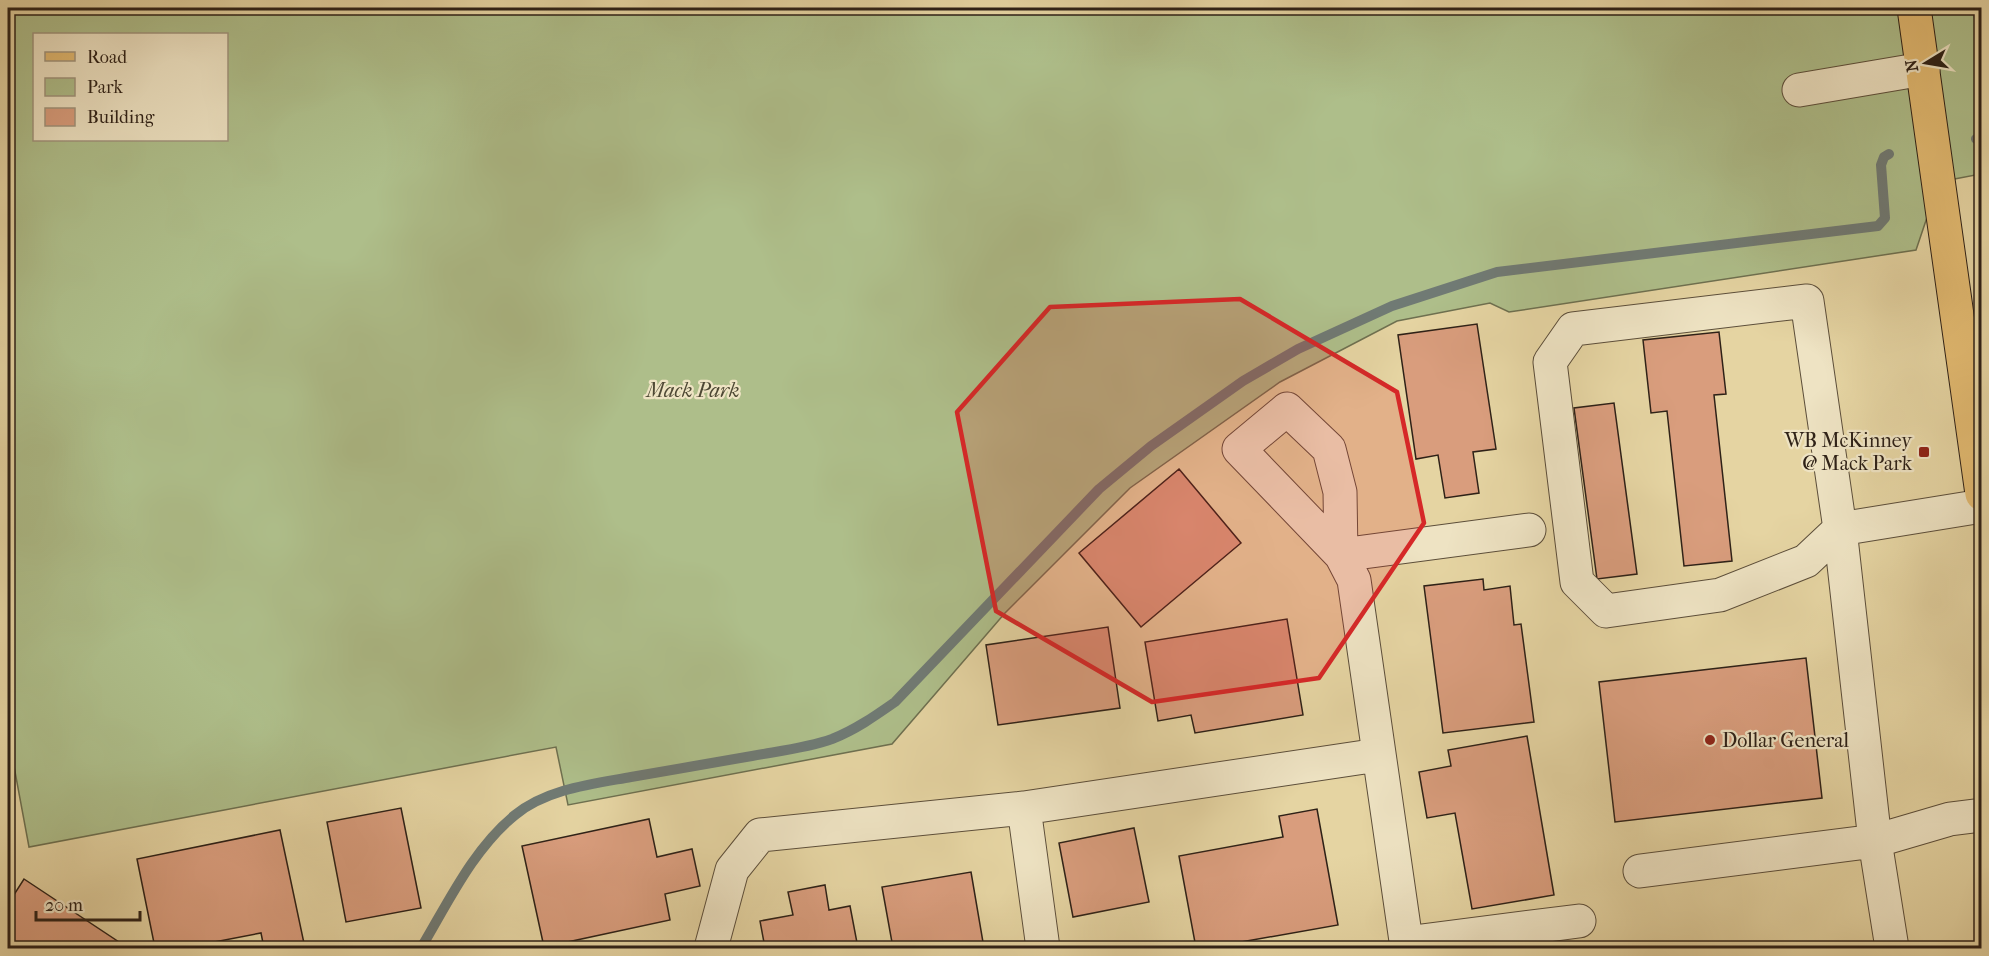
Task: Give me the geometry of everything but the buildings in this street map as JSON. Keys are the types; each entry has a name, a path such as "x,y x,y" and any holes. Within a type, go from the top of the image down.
{"main road":[{"path":"1914,8 1982,494"}],"lane":[{"path":"1799,90 1923,69"},
{"path":"1892,948 1875,841 1840,529 1807,301 1573,329 1550,362 1577,582 1606,611 1720,595 1806,561 1840,529 1982,506"},
{"path":"1529,530 1341,555 1354,580 1406,946 1579,921"},
{"path":"711,948 732,870 760,835 1024,808 1378,755"},
{"path":"1024,808 1043,948"},
{"path":"1640,871 1875,841 1950,819 1982,815"}],"highlighted area":[{"path":"1240,299 1397,392 1424,523 1319,678 1152,702 996,611 957,412 1050,307"}],"green space":[{"name":"Mack Park","path":"8,8 1981,8 1981,174 1939,182 1916,250 1509,312 1490,303 1397,321 1280,382 1130,488 1005,613 892,744 568,805 556,747 29,847 8,734"}],"waterway":[{"path":"1977,8 1982,35"},
{"path":"1976,139 1982,138"},
{"path":"421,948 462,877 486,844 515,815 541,799 586,785 813,745 857,727 895,702 1099,489 1151,446 1243,381 1298,349 1392,306 1497,272 1878,226 1885,218 1881,165 1884,157 1889,154"}],"place":[{"name":"WB McKinney @ Mack Park","path":"1924,452"},
{"name":"Dollar General","path":"1710,740"}]}
